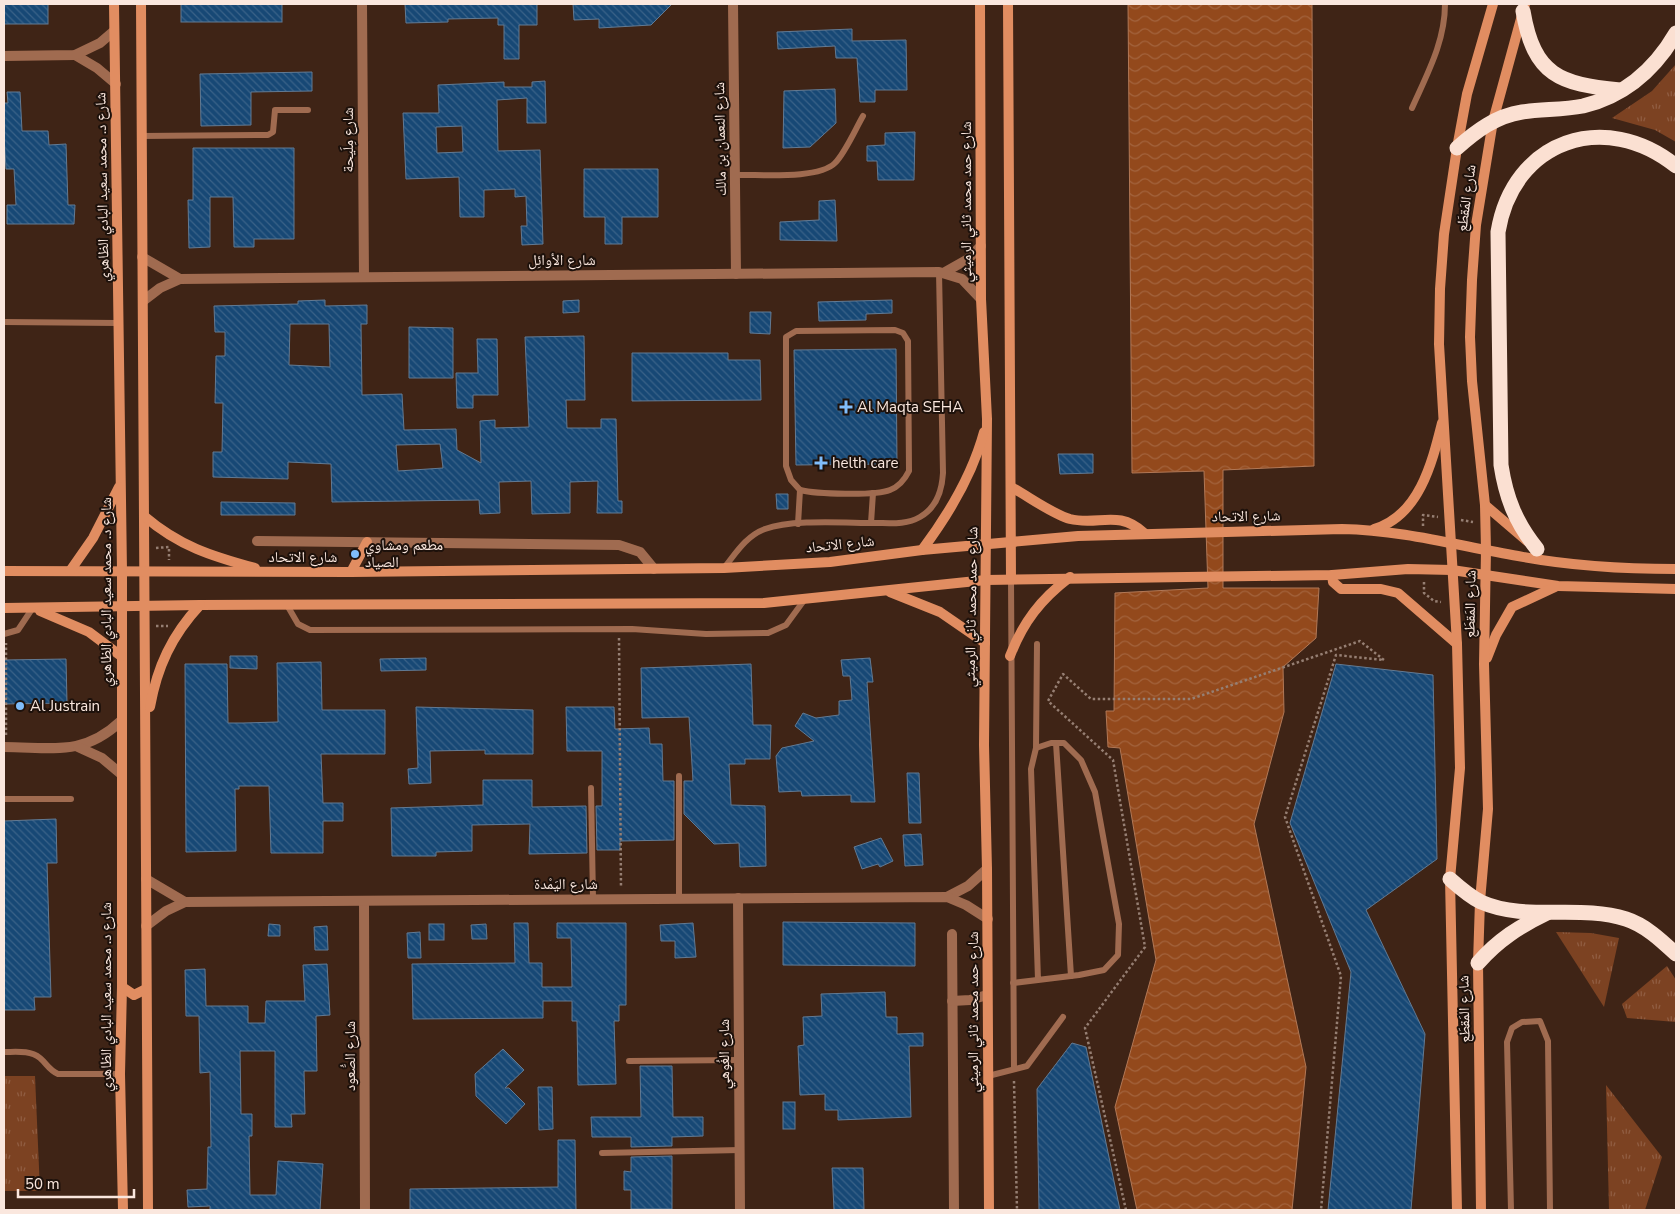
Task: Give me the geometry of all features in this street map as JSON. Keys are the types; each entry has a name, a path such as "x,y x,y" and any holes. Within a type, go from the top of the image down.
{"highway":[{"path":"1524,8 1527,38 1539,61 1560,78 1585,86 1620,90"},
{"path":"1457,148 1474,133 1493,121 1521,112 1582,106 1620,90 1641,78 1664,54 1676,33"},
{"path":"1537,549 1523,530 1512,510 1504,488 1500,465 1498,232 1506,200 1514,186 1534,162 1554,148 1576,139 1608,137 1628,140 1648,148 1676,166"},
{"path":"1450,879 1480,901 1511,910 1598,912 1628,919 1655,934 1676,954"},
{"path":"1478,963 1493,946 1510,932 1550,911"}],"street":[{"name":"شارع د. محمد سعيد البادي الظاهري","path":"114,4 122,571 122,988 120,1074 123,1210"},
{"path":"141,4 148,1210"},
{"name":"شارع مِلَيحة","path":"362,4 364,277"},
{"name":"شارع النعمان بن مالك","path":"733,4 736,274"},
{"name":"شارع حمد محمد ثاني الرميثي","path":"980,4 981,298 988,419 985,643 989,1210"},
{"path":"1008,4 1011,579"},
{"name":"شارع المَقطَع","path":"1457,1210 1450,879 1459,785 1457,644 1440,344 1440,289 1444,234 1467,94 1493,4"},
{"name":"شارع المَقطَع","path":"1481,1210 1478,963 1480,901 1488,808 1484,664 1486,550 1470,337 1476,225 1493,121 1524,8"},
{"path":"4,56 75,55 92,48 114,31"},
{"path":"75,55 96,68 116,84"},
{"name":"شارع الأوائِل","path":"942,272 968,259 981,246"},
{"path":"142,256 180,279"},
{"name":"شارع الأوائِل","path":"143,301 160,288 180,279 942,272 969,284 981,298"},
{"path":"1370,530 1391,522 1400,516 1417,494 1431,462 1444,412"},
{"path":"922,550 964,485 988,419"},
{"path":"70,571 97,532 120,484"},
{"path":"1011,487 1070,519 1118,518 1128,521 1144,533"},
{"path":"1484,505 1537,549 1557,562"},
{"path":"144,516 161,531 193,549 268,572"},
{"name":"شارع الاتحاد","path":"4,571 351,572 724,568 830,562 922,550 1144,533 1342,530 1370,530 1423,536 1486,550 1557,562 1676,569"},
{"path":"257,541 619,545 640,552 654,569"},
{"path":"351,572 367,542"},
{"path":"4,608 200,605 730,604 805,599 986,580 1070,577 1332,575 1408,569 1452,570 1558,586 1676,590"},
{"path":"1332,575 1336,586 1341,589 1381,588 1398,593 1457,644"},
{"path":"1010,656 1028,619 1040,603 1070,577"},
{"path":"1484,664 1496,635 1512,607 1524,599 1558,586"},
{"path":"885,590 940,612 985,643"},
{"path":"146,730 159,666 174,637 200,605"},
{"path":"32,609 51,614 83,629 121,656"},
{"path":"5,747 78,747 101,737 121,721"},
{"path":"78,747 102,758 121,774"},
{"name":"شارع اليَمْدة","path":"947,897 968,886 987,869"},
{"path":"146,879 185,902"},
{"name":"شارع اليَمْدة","path":"146,926 166,911 185,902 947,897 966,905 988,919"},
{"name":"شارع الغُوهي","path":"738,898 740,1210"},
{"name":"شارع الصُّعود","path":"364,901 365,1210"},
{"path":"952,934 954,1210"},
{"path":"122,988 134,995 146,989"},
{"path":"952,1001 970,1000 987,995"}],"lane":[{"path":"1412,108 1438,49 1445,18 1445,4"},
{"path":"141,136 268,135 273,132 275,110 308,110"},
{"path":"735,175 811,174 825,169 834,164 863,116"},
{"path":"724,568 744,543 757,532 773,527 798,524 899,523 919,518 932,507 940,494 943,472 942,272"},
{"path":"4,322 118,323"},
{"path":"798,524 800,490 791,480 786,466 786,336 796,331 896,330 904,333 908,341 909,471 895,487 873,493 800,490"},
{"path":"872,523 873,493"},
{"path":"1011,579 1014,1069"},
{"path":"287,605 298,624 310,630 619,629 721,635 768,633 786,625 805,599"},
{"path":"5,634 18,630 32,609"},
{"path":"1037,644 1036,748 1031,768 1038,980"},
{"path":"1013,983 1104,970 1118,955 1119,924 1095,792 1081,760 1064,742 1036,748"},
{"path":"1056,743 1071,976"},
{"path":"679,776 679,899"},
{"path":"590,788 593,899"},
{"path":"4,800 71,799"},
{"path":"988,1076 1027,1066 1063,1017"},
{"path":"1511,1210 1507,1042 1512,1028 1528,1021 1540,1021 1548,1041 1550,1210"},
{"path":"4,1052 30,1053 58,1074 120,1074"},
{"path":"629,1061 739,1060"},
{"path":"602,1153 740,1150"}],"path":[{"path":"619,629 621,899"},
{"path":"5,634 5,747"},
{"path":"1091,699 1191,699 1360,641 1384,660 1336,655 1285,817 1341,976 1321,1210"},
{"path":"1014,1069 1017,1210"}],"green space":[{"path":"1676,64 1676,142 1655,130 1612,118 1652,91"},
{"path":"1556,932 1591,933 1619,938 1604,1007"},
{"path":"1667,966 1676,980 1676,1022 1627,1018 1622,1004"},
{"path":"4,1076 35,1076 40,1191 4,1191"},
{"path":"1606,1085 1662,1157 1645,1210 1609,1210"}],"water":[{"path":"1128,4 1312,4 1314,466 1223,470 1223,588 1319,588 1316,638 1283,667 1284,712 1254,824 1306,1067 1292,1210 1137,1210 1115,1107 1156,960 1120,748 1108,747 1106,711 1114,711 1115,593 1208,588 1204,471 1132,473"}],"building":[{"path":"4,4 48,4 48,24 4,24"},
{"path":"181,4 282,4 282,22 181,22"},
{"path":"405,4 537,4 537,25 519,25 519,59 504,59 504,25 498,25 498,18 448,19 448,22 406,23"},
{"path":"573,4 672,4 651,25 599,28 599,19 574,20"},
{"path":"852,29 852,41 906,40 907,90 875,90 875,102 860,102 857,58 836,58 835,46 778,49 777,32"},
{"path":"312,72 312,91 251,92 251,125 201,126 200,74"},
{"path":"545,81 546,123 527,123 527,98 497,100 498,151 540,150 543,244 522,245 521,226 527,226 526,196 515,197 515,189 484,190 484,217 460,217 459,177 406,179 403,113 439,113 438,85 504,82 504,87 532,87 532,82","holes":["462,126 463,152 437,153 436,127"]},
{"path":"835,89 836,123 810,147 783,148 784,91"},
{"path":"7,92 20,92 22,131 48,131 49,145 66,144 68,205 75,205 74,224 7,224 7,205 16,205 14,169 6,169 4,103 8,103"},
{"path":"915,132 914,180 878,180 877,161 867,161 867,146 885,145 885,133"},
{"path":"193,148 294,148 294,239 254,239 254,247 234,247 233,197 210,197 210,247 189,248 188,200 193,200"},
{"path":"584,169 658,169 658,217 622,217 622,244 605,244 605,217 584,217"},
{"path":"835,200 837,241 780,240 780,222 819,220 819,201"},
{"path":"325,300 325,306 367,305 367,324 361,324 362,395 402,394 404,430 456,429 457,450 481,463 480,421 495,420 495,428 529,427 525,337 584,336 585,400 566,400 567,428 601,428 601,419 616,419 618,501 622,501 622,513 597,513 598,481 570,482 570,513 532,514 531,481 499,482 500,513 480,514 479,500 332,502 331,464 288,462 288,479 213,477 213,452 222,452 223,403 215,403 216,356 225,356 225,332 215,332 214,306 298,304 298,301","holes":["290,324 329,324 330,367 289,365","440,444 443,468 398,471 396,445"]},
{"path":"579,300 579,312 563,313 563,301"},
{"path":"892,300 892,313 866,314 866,320 819,321 818,302"},
{"path":"750,312 771,312 770,334 750,333"},
{"path":"409,327 453,328 453,378 409,378"},
{"path":"477,339 497,339 498,395 473,395 473,408 457,408 456,373 478,373"},
{"name":"Al Maqta SEHA","path":"896,349 897,464 796,465 794,350"},
{"path":"632,353 728,353 728,360 760,360 761,400 632,401"},
{"path":"1058,454 1093,454 1093,473 1060,474"},
{"path":"776,494 788,494 788,509 777,509"},
{"path":"221,502 295,503 295,515 221,515"},
{"path":"230,656 257,656 257,669 230,668"},
{"path":"426,658 426,670 381,671 380,659"},
{"path":"870,658 873,682 867,682 875,802 851,802 851,795 802,796 801,791 779,792 776,756 782,748 814,741 795,726 803,713 816,718 839,715 839,701 852,700 850,676 843,676 841,660"},
{"path":"66,659 67,703 4,704 4,660"},
{"path":"321,662 322,710 385,710 385,754 321,754 323,803 343,803 343,821 323,821 323,853 271,853 269,786 239,786 239,789 235,789 236,851 186,852 185,664 227,664 228,723 243,723 278,722 277,663"},
{"path":"751,664 753,725 771,725 770,759 745,759 745,764 729,764 731,805 765,806 766,866 740,867 739,843 714,844 684,814 684,781 693,781 689,717 642,718 641,668"},
{"path":"1336,664 1433,675 1437,859 1366,910 1425,1034 1411,1210 1328,1210 1351,972 1290,823"},
{"path":"416,707 533,710 533,754 485,754 485,750 430,751 431,783 409,784 408,769 418,768"},
{"path":"566,707 614,707 615,729 649,728 650,744 662,744 663,781 674,781 674,840 620,841 620,850 597,850 596,806 602,806 602,751 567,751"},
{"path":"907,773 919,773 921,823 909,823"},
{"path":"483,780 532,780 532,807 586,806 587,853 529,854 530,824 472,825 472,851 436,852 436,856 392,856 391,808 483,805"},
{"path":"56,819 57,863 47,863 51,997 34,997 35,1010 4,1010 4,821"},
{"path":"921,834 923,865 905,866 903,835"},
{"path":"881,838 893,861 880,867 878,864 862,869 854,847"},
{"path":"783,922 915,923 915,966 783,965"},
{"path":"514,923 528,923 529,963 542,963 542,987 572,987 571,938 557,938 557,923 626,923 626,1005 619,1005 619,1021 614,1021 616,1084 578,1085 577,1021 572,1021 572,1001 543,1001 543,1018 413,1019 412,964 515,963"},
{"path":"693,923 696,957 675,958 675,941 661,941 660,925"},
{"path":"269,924 280,925 280,936 268,936"},
{"path":"429,924 444,924 444,940 429,940"},
{"path":"486,924 487,939 472,939 471,925"},
{"path":"327,926 328,950 315,950 314,927"},
{"path":"420,932 421,958 408,958 407,933"},
{"path":"327,964 330,1015 316,1016 317,1071 304,1071 305,1114 291,1114 292,1127 275,1127 275,1051 240,1051 241,1114 252,1114 252,1136 249,1136 250,1195 276,1195 278,1161 323,1164 320,1210 210,1210 210,1206 188,1207 187,1190 207,1189 208,1147 211,1147 210,1072 200,1073 199,1016 186,1016 185,970 205,969 206,1006 248,1006 248,1023 265,1023 266,1001 305,1001 303,965"},
{"path":"885,992 886,1017 897,1017 897,1034 923,1033 923,1046 909,1046 911,1117 838,1120 838,1110 825,1110 825,1094 800,1095 798,1046 804,1045 803,1017 822,1016 821,994"},
{"path":"1072,1043 1086,1047 1120,1210 1039,1210 1037,1089"},
{"path":"503,1049 524,1070 505,1088 509,1088 525,1104 506,1124 476,1096 475,1074"},
{"path":"640,1066 672,1066 673,1117 703,1117 703,1136 672,1137 672,1146 631,1147 631,1137 592,1137 591,1117 641,1117"},
{"path":"538,1087 552,1087 553,1129 539,1130"},
{"path":"783,1102 795,1102 795,1129 783,1129"},
{"path":"558,1140 575,1140 576,1210 410,1210 410,1189 558,1187"},
{"path":"672,1156 672,1209 631,1209 631,1190 624,1190 624,1171 631,1172 631,1157"},
{"path":"832,1168 863,1168 864,1210 834,1210"}],"place":[{"name":"Al Maqta SEHA","path":"846,407"},
{"name":"helth care","path":"821,463"},
{"name":"مطعم ومشاوي الصياد","path":"355,554"},
{"name":"Al Justrain","path":"20,706"}]}
